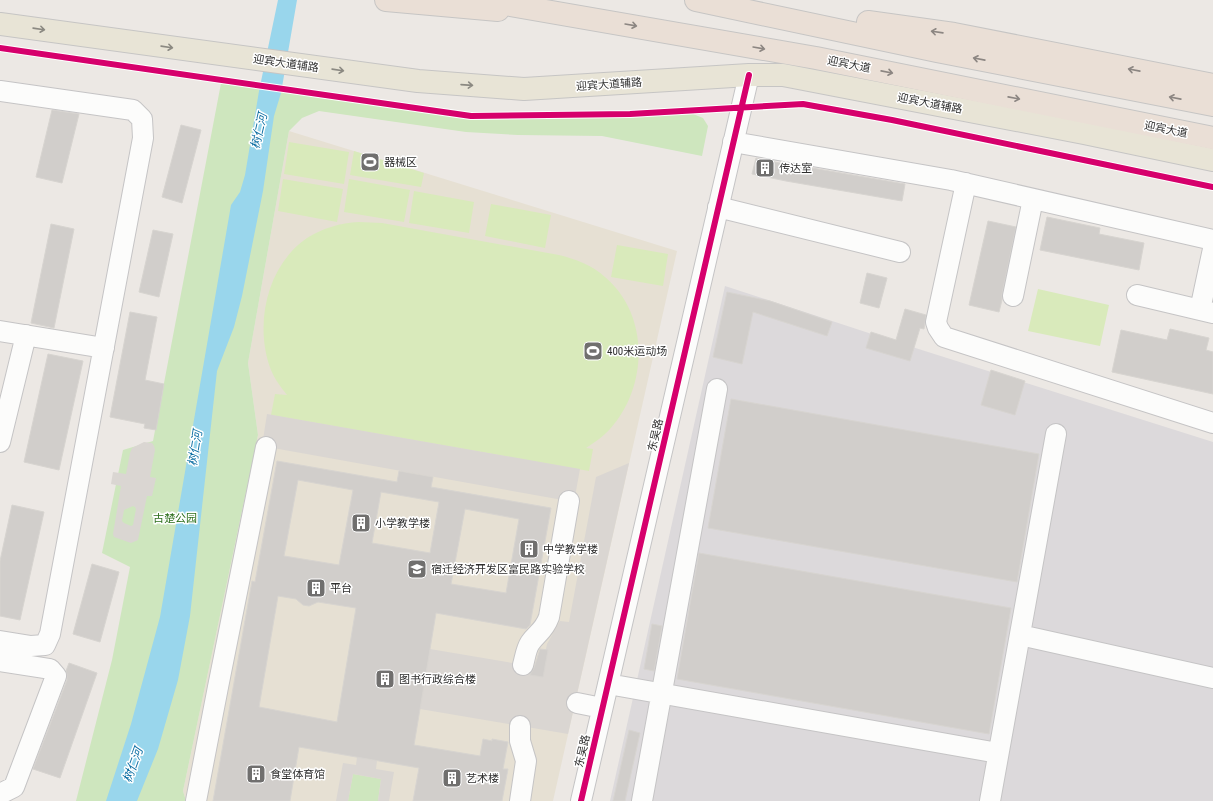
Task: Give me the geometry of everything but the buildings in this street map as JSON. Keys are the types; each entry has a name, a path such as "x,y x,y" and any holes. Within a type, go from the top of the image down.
{"highway":[{"path":"386,0 601,20"},
{"name":"迎宾大道","path":"482,0 823,59 1213,138"},
{"path":"696,0 1213,105"},
{"path":"706,0 954,34 1213,85"}],"main road":[{"name":"迎宾大道辅路","path":"0,24 418,81 516,88 749,74 784,75 1084,133 1213,160"}],"street":[{"name":"东吴路","path":"581,801 749,74"},
{"path":"0,91 132,110 142,119 143,138 50,634 45,645 31,646 0,641"},
{"path":"733,142 966,183 1213,240"},
{"path":"966,183 936,322 944,337 1213,423"},
{"path":"1013,296 1033,199"},
{"path":"718,207 900,252"},
{"path":"1137,295 1206,311 1213,249"},
{"path":"0,331 104,348"},
{"path":"0,442 26,335"},
{"path":"642,801 717,390"},
{"path":"990,801 1056,434"},
{"path":"196,801 266,447"},
{"path":"523,665 530,643 546,626 549,618 569,501"},
{"path":"1020,635 1213,678"},
{"path":"0,661 50,669 56,676 14,787 1,796"},
{"path":"608,684 998,752"},
{"path":"577,703 602,708"},
{"path":"520,726 520,741 526,761 520,801"}],"shaded area":[{"name":"宿迁经济开发区富民路实验学校","path":"289,131 677,251 553,801 186,801 183,791 258,435 248,363"},
{"path":"725,286 1213,442 1213,801 610,801"},
{"path":"267,414 580,469 574,502 262,446"},
{"path":"144,442 152,443 155,450 150,477 156,478 152,496 147,496 138,540 131,543 114,537 113,534 121,486 111,484 113,472 126,474 132,448","holes":["133,506 136,509 133,525 131,526 122,521 124,510"]},
{"path":"629,463 568,734 420,709 430,649 542,668 547,644 560,621 569,622 596,477"},
{"path":"357,757 377,761 376,769 394,772 389,801 378,801 381,779 353,774 348,801 336,801 343,763 356,765"}],"green space":[{"name":"古楚公园","path":"222,78 298,89 297,94 460,116 496,118 601,118 693,114 703,118 708,126 702,156 602,136 518,135 466,132 319,111 302,118 289,131 248,363 258,435 183,791 186,801 76,801 112,660 130,567 102,553 123,450 153,441"},
{"path":"289,142 349,152 344,184 284,174"},
{"name":"器械区","path":"354,151 424,173 421,187 350,175"},
{"path":"283,179 343,189 337,222 278,211"},
{"path":"349,179 410,190 404,222 344,212"},
{"path":"414,191 474,202 469,233 409,223"},
{"path":"491,204 551,215 545,248 485,236"},
{"name":"400米运动场","path":"359,222 382,223 559,255 583,263 595,269 620,293 630,311 636,331 639,352 637,372 632,393 623,412 608,432 586,448 593,449 589,471 271,415 275,394 287,395 271,370 266,353 264,316 267,298 273,280 282,264 293,250 307,238 319,231 332,227"},
{"path":"617,245 668,254 663,286 611,277"},
{"path":"1038,289 1109,305 1100,346 1028,331"},
{"path":"353,774 381,779 378,801 348,801"}],"water":[{"name":"树仁河","path":"278,0 297,0 281,93 274,116 263,191 242,296 234,327 217,371 190,616 178,680 158,749 137,801 106,801 131,724 160,617 231,205 240,192 245,175 259,91"}],"cycle path":[{"path":"0,48 471,116 630,114 803,104 892,120 1213,187"},
{"path":"581,801 749,75"}],"place":[{"name":"器械区","path":"370,162"},
{"name":"传达室","path":"765,168"},
{"name":"400米运动场","path":"593,351"},
{"name":"小学教学楼","path":"361,523"},
{"name":"中学教学楼","path":"529,549"},
{"name":"宿迁经济开发区富民路实验学校","path":"417,569"},
{"name":"平台","path":"316,588"},
{"name":"图书行政综合楼","path":"385,679"},
{"name":"食堂体育馆","path":"256,774"},
{"name":"艺术楼","path":"452,778"}]}
